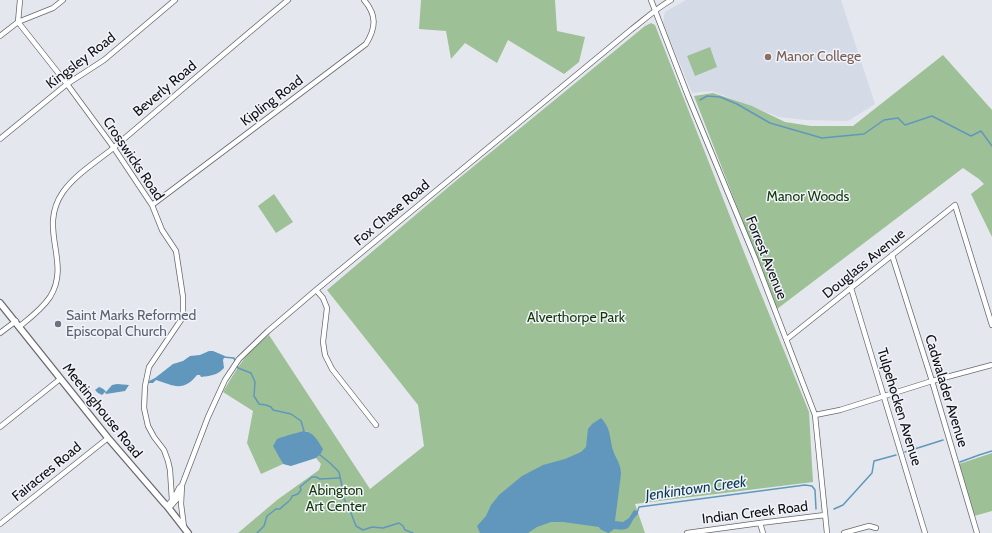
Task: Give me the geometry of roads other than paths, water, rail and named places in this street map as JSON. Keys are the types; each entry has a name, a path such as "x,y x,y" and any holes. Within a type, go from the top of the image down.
{"street":[{"path":"18,22 20,0"},
{"path":"0,36 18,22 53,8 63,0"},
{"name":"Kingsley Road","path":"0,139 67,84 104,60 175,0"},
{"name":"Beverly Road","path":"0,333 18,324 44,304 50,296 56,283 58,259 54,241 52,220 58,200 69,184 114,148 288,0"},
{"name":"Kipling Road","path":"152,205 366,44 372,35 374,24 373,14 369,5 364,0"},
{"name":"Forrest Avenue","path":"652,0 688,96 755,258 815,414 827,533"},
{"name":"Fox Chase Road","path":"186,531 181,504 182,485 194,451 225,380 239,359 268,331 316,290 660,6 671,0"},
{"name":"Crosswicks Road","path":"18,22 67,84 114,148 152,205 162,230 176,251 184,297 183,317 149,367 145,386 144,408 148,426 154,438 164,450 168,461 172,500"},
{"name":"Douglass Avenue","path":"786,339 852,288 954,205 992,325"},
{"name":"Cadwalader Avenue","path":"892,255 932,381 977,533"},
{"name":"Tulpehocken Avenue","path":"852,288 925,533"},
{"path":"316,290 323,298 327,308 323,342 325,355 332,369 376,425"},
{"name":"Meetinghouse Road","path":"0,302 60,379 108,438 168,507 186,531"},
{"path":"815,414 840,410 932,381 992,365"},
{"path":"0,427 60,379"},
{"name":"Fairacres Road","path":"0,524 108,438"},
{"name":"Fox Chase Road","path":"168,507 182,485"},
{"name":"Fox Chase Road","path":"168,507 178,498 181,492"},
{"name":"Indian Creek Road","path":"687,533 825,515"},
{"path":"760,523 763,533"},
{"path":"844,533 869,526 876,528"}],"water":[{"path":"209,351 225,356 223,360 224,368 216,374 201,377 200,375 197,375 188,384 181,386 156,380 153,383 149,383 149,381 173,364 183,361 190,356 200,355"},
{"path":"112,385 129,385 125,391 106,394 105,392 102,395 95,390 99,387 106,392"},
{"path":"601,418 609,430 612,448 620,465 621,471 615,521 623,522 629,518 634,510 637,511 638,514 627,528 620,530 614,529 608,533 599,527 563,522 551,522 537,527 528,533 480,533 477,526 486,516 491,505 499,495 522,476 543,465 565,459 581,452 586,447 588,429 592,424"},
{"path":"307,431 317,440 323,449 320,455 316,458 291,466 283,464 273,446 277,439"}],"waterway":[{"path":"700,100 707,96 720,97 737,104 770,123 822,138 864,134 884,120 898,118 905,125 932,116 971,136 981,131 992,146"},
{"path":"223,357 234,358 235,361"},
{"path":"237,365 238,368 251,373 255,382 254,396 259,404 271,407 273,410 291,414 301,421 304,431"},
{"name":"Jenkintown Creek","path":"905,452 943,440"},
{"name":"Jenkintown Creek","path":"960,462 992,451"},
{"name":"Jenkintown Creek","path":"320,455 339,472 343,497 356,526 363,530 372,527 383,528 399,523 405,530 413,533"},
{"name":"Jenkintown Creek","path":"834,509 843,505 872,473 874,461 896,455"},
{"name":"Jenkintown Creek","path":"257,533 264,526 267,516 276,509 280,509 292,496 298,494 301,490 300,487 312,477 320,479 339,478"},
{"name":"Jenkintown Creek","path":"637,513 639,507 805,485 812,486 815,490 816,509"}],"place":[{"name":"Manor College","path":"768,57"},
{"name":"Saint Marks Reformed Episcopal Church","path":"58,324"}],"park label":[{"name":"Manor Woods","path":"808,197"},
{"name":"Alverthorpe Park","path":"576,318"},
{"name":"Abington Art Center","path":"336,500"}]}
